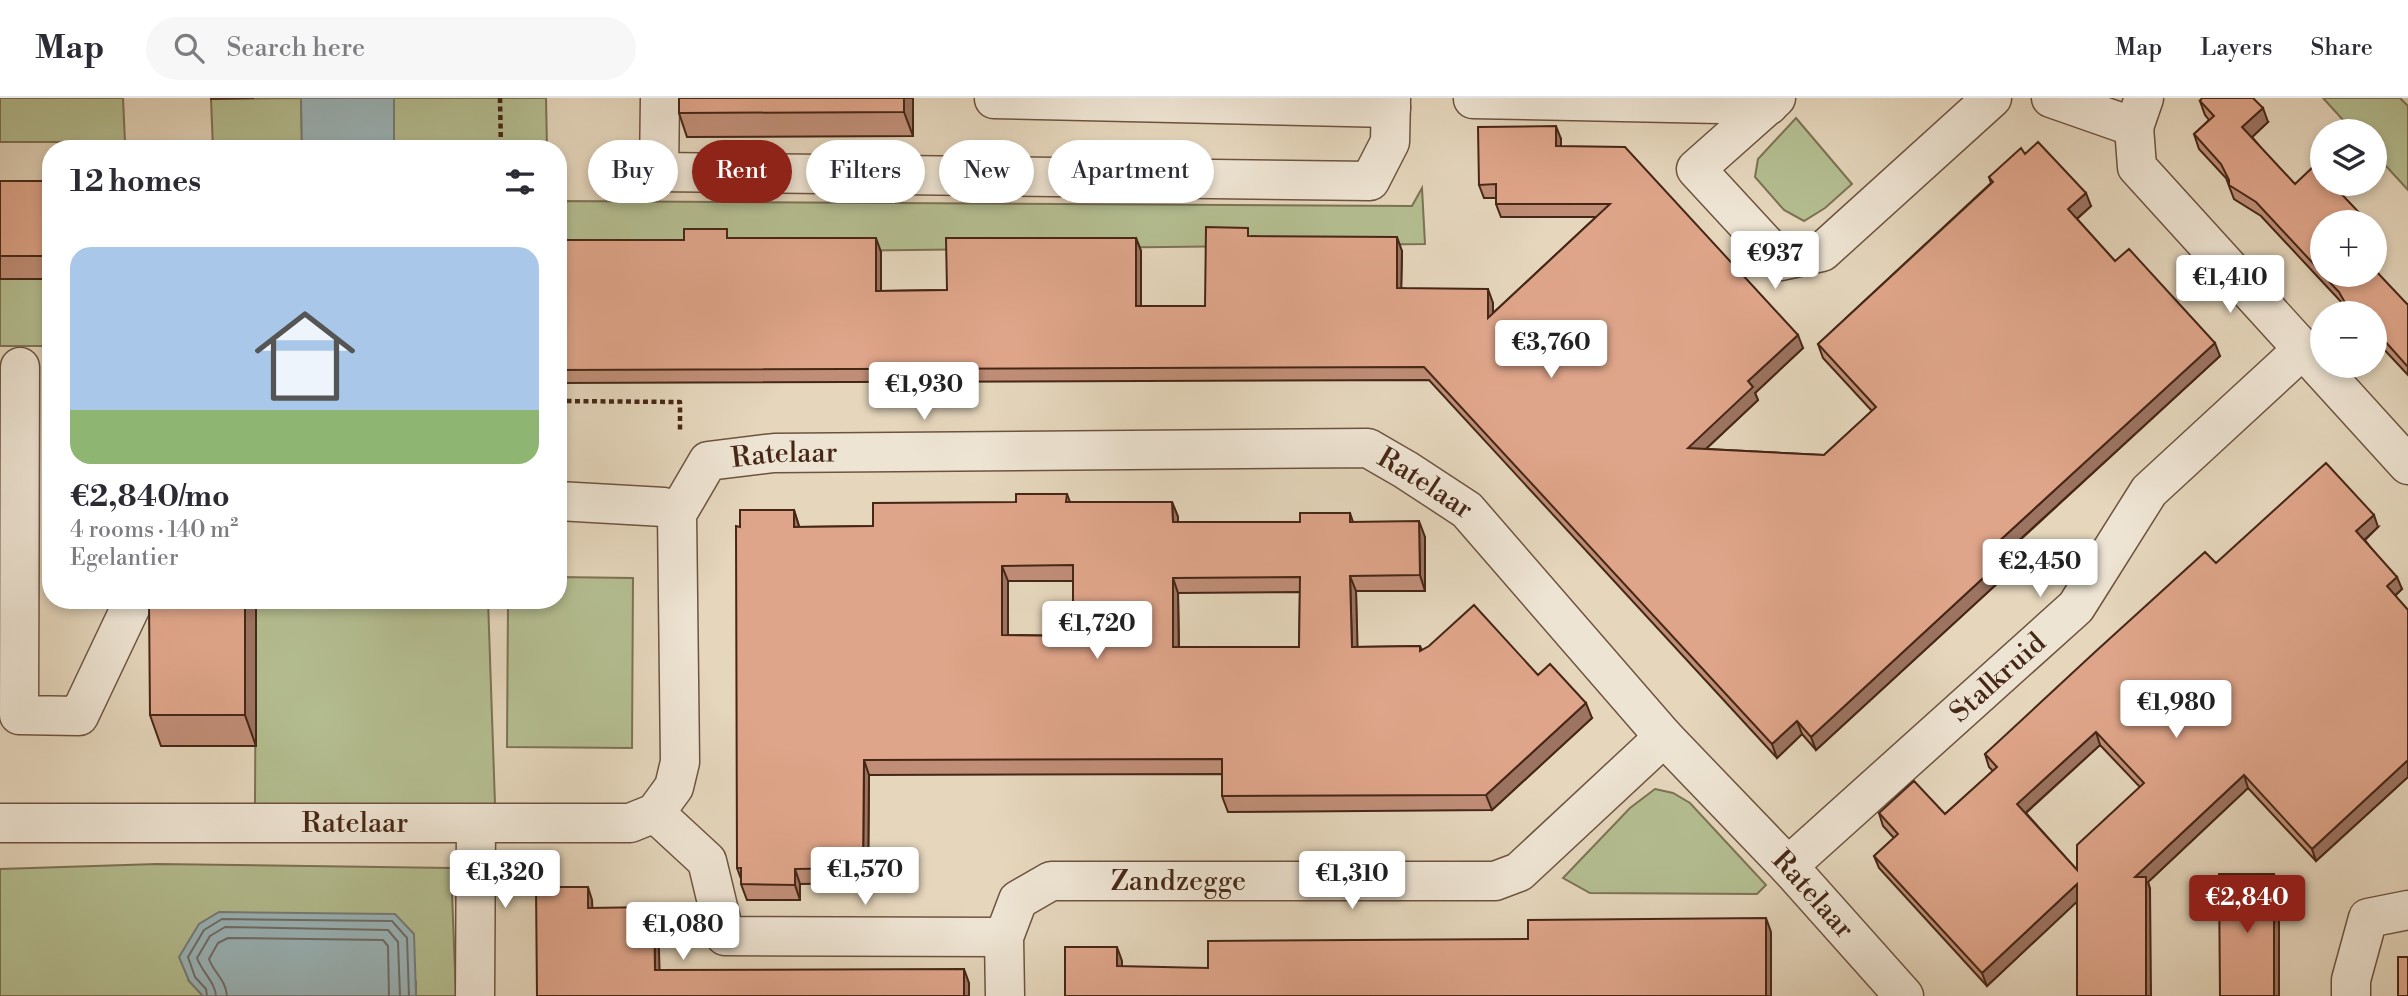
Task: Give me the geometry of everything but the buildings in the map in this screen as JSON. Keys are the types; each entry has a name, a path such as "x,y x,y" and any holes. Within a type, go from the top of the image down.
{"street":[{"path":"660,98 659,172 1370,181 1390,142 1391,103 994,99"},
{"path":"1772,101 1696,169 1781,261 1822,251 1992,98"},
{"path":"2051,98 2139,112 2137,167 2408,465"},
{"path":"1473,99 1772,101"},
{"name":"Stalkruid","path":"1788,866 2076,607 2149,491 2302,350"},
{"path":"24,368 19,715 79,716 130,609"},
{"name":"Ratelaar","path":"677,514 708,461 774,453 1368,448 1466,510 1664,737 1788,866 1905,996"},
{"path":"567,502 664,507 677,514 680,762 674,787 655,813 707,861 725,936 1004,937"},
{"name":"Zandzegge","path":"1005,996 1004,937 1018,900 1051,881 1494,881 1519,873 1664,737"},
{"name":"Ratelaar","path":"0,823 629,823 655,813"},
{"path":"475,996 476,824"},
{"path":"2351,996 2351,980 2368,918 2408,910"}],"path":[{"path":"500,98 500,140"},
{"path":"567,401 680,402 680,453 708,461"}],"green space":[{"path":"0,98 123,98 125,140 0,142"},
{"path":"301,98 302,140 213,140 211,99"},
{"path":"394,98 546,98 547,140 394,140"},
{"path":"2323,98 2400,98 2408,106 2408,190 2387,167 2387,119 2342,119"},
{"path":"1796,118 1852,184 1825,208 1804,221 1784,210 1755,177 1758,159"},
{"path":"1422,188 1425,244 567,254 567,201 1412,206"},
{"path":"0,279 42,279 42,346 0,346"},
{"path":"567,577 633,578 632,748 507,747 508,609 567,609"},
{"path":"256,609 488,609 495,804 255,804"},
{"path":"1655,789 1673,793 1690,803 1766,885 1757,894 1590,893 1563,878 1630,808"},
{"path":"157,864 451,868 456,996 416,996 416,982 189,981 203,996 0,996 0,869"}],"water":[{"path":"301,98 394,98 394,140 302,140"},
{"path":"219,912 395,914 414,934 416,996 203,996 189,981 179,957 199,924"}]}
